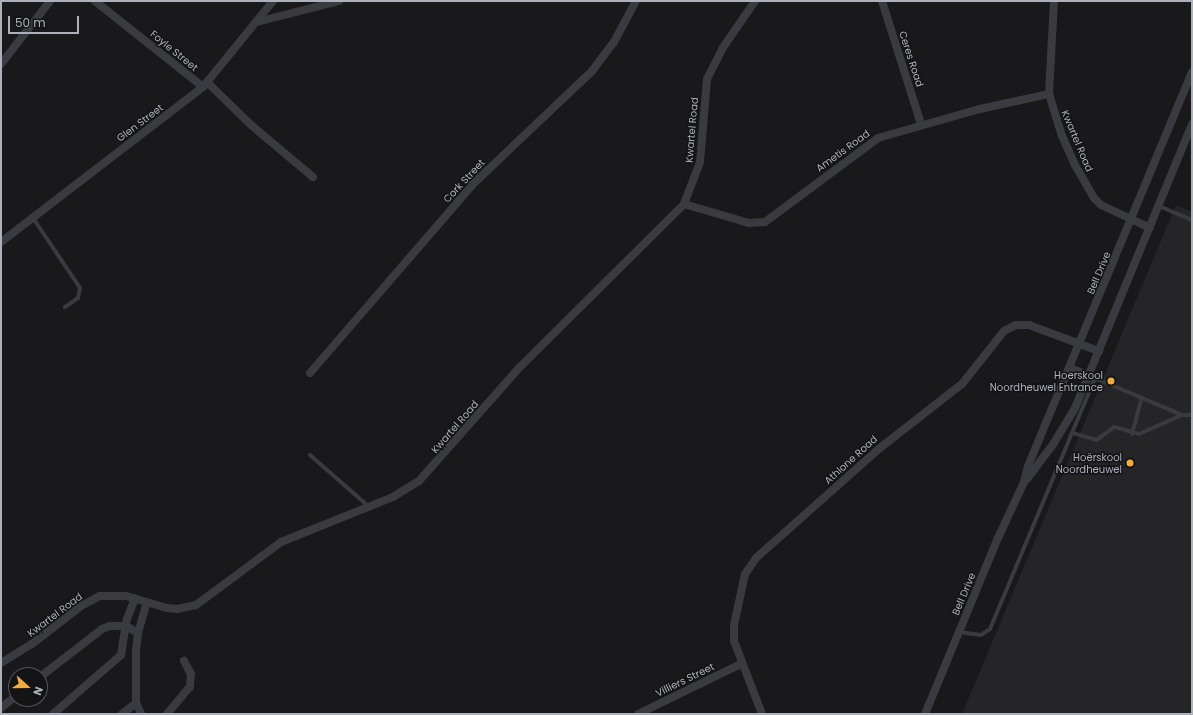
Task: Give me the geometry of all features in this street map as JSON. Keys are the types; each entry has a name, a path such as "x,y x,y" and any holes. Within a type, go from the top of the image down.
{"street":[{"path":"1,64 50,1"},
{"name":"Foyle Street","path":"95,1 215,90 251,125 313,178"},
{"name":"Glen Street","path":"1,242 205,84 273,1"},
{"path":"256,22 339,1"},
{"name":"Kwartel Road","path":"1,663 32,644 92,600 109,594 135,598 177,609 196,605 281,542 402,493 426,474 520,367 684,204 700,162 707,79 722,49 755,1"},
{"name":"Ceres Road","path":"882,1 921,124"},
{"name":"Kwartel Road","path":"1054,1 1049,94 1062,136 1091,195 1101,205 1150,228"},
{"name":"Cork Street","path":"310,373 472,185 592,71 614,42 635,4"},
{"name":"Bell Drive","path":"925,714 1024,482 1028,466 1132,220 1192,72"},
{"name":"Ametis Road","path":"684,204 750,223 765,222 871,142 921,124 1049,94"},
{"name":"Bell Drive","path":"1024,482 1067,422 1092,376 1099,351 1192,124"},
{"name":"Athlone Road","path":"762,714 741,664 734,641 734,625 745,574 756,558 880,448 969,378 1004,331 1016,325 1029,325 1099,351"},
{"path":"1070,368 1092,376"},
{"path":"53,714 121,655 125,646 126,626 135,598"},
{"path":"141,714 136,703 138,633 147,602"},
{"path":"48,671 102,629 110,626 126,626 138,633"},
{"path":"167,714 190,687 191,674 184,661"},
{"name":"Villiers Street","path":"638,714 741,664"},
{"path":"122,714 136,703"}],"lane":[{"path":"1159,206 1192,220"},
{"path":"32,218 80,288 78,298 65,306"},
{"path":"959,632 977,636 990,630 1072,433 1092,376 1182,415 1192,415"},
{"path":"1132,434 1142,397"},
{"path":"1072,433 1097,440 1112,427 1132,434 1146,433 1182,415"},
{"path":"310,455 368,506"}],"shaded area":[{"name":"Hoërskool Noordheuwel","path":"1176,205 1192,212 1192,714 962,714"}],"place":[{"name":"Hoerskool Noordheuwel Entrance","path":"1111,381"},
{"name":"Hoërskool Noordheuwel","path":"1130,463"}]}
